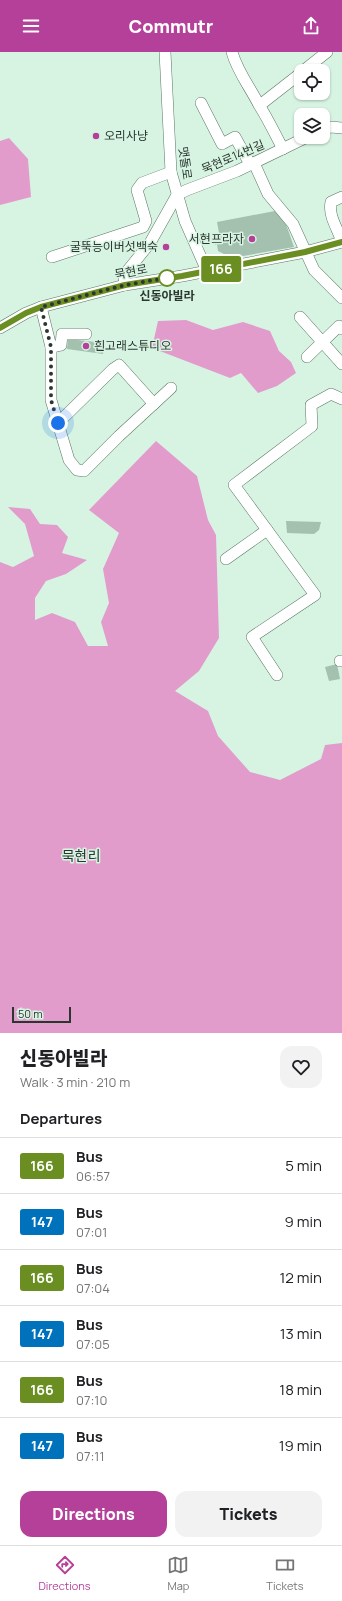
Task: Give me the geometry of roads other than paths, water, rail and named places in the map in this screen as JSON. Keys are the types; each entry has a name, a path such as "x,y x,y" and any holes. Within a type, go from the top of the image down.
{"street":[{"name":"맷돌로","path":"165,52 171,172 185,221 207,271"},
{"path":"232,52 240,72 260,105 283,149"},
{"path":"311,64 322,54"},
{"path":"260,105 294,78"},
{"path":"201,103 222,144 235,137 268,194 293,224 314,270 342,298"},
{"path":"330,127 342,128"},
{"name":"묵현로14번길","path":"177,196 187,190 252,164 294,143"},
{"path":"52,257 143,227 146,221 137,190 142,183 171,172"},
{"path":"125,285 124,275 150,243 177,196"},
{"path":"342,197 332,202 330,210 342,242"},
{"name":"묵현로","path":"0,328 26,313 41,307 125,285 305,252 342,242"},
{"path":"41,307 51,347 51,400 69,460 77,470 84,471 172,388"},
{"path":"300,317 342,364"},
{"path":"307,357 340,326 342,329"},
{"path":"51,347 61,346 62,334 86,334"},
{"path":"58,423 113,369 119,365 154,404"},
{"path":"277,675 252,637 315,595 234,485 312,426 311,405 331,394 342,399"},
{"path":"226,560 267,530"}],"place":[{"name":"오리사냥","path":"96,136"},
{"name":"서현프라자","path":"252,239"},
{"name":"굴뚝능이버섯백숙","path":"166,247"},
{"name":"신동아빌라","path":"167,278"},
{"name":"흰고래스튜디오","path":"86,346"}],"district":[{"name":"묵현리","path":"81,856"}]}
